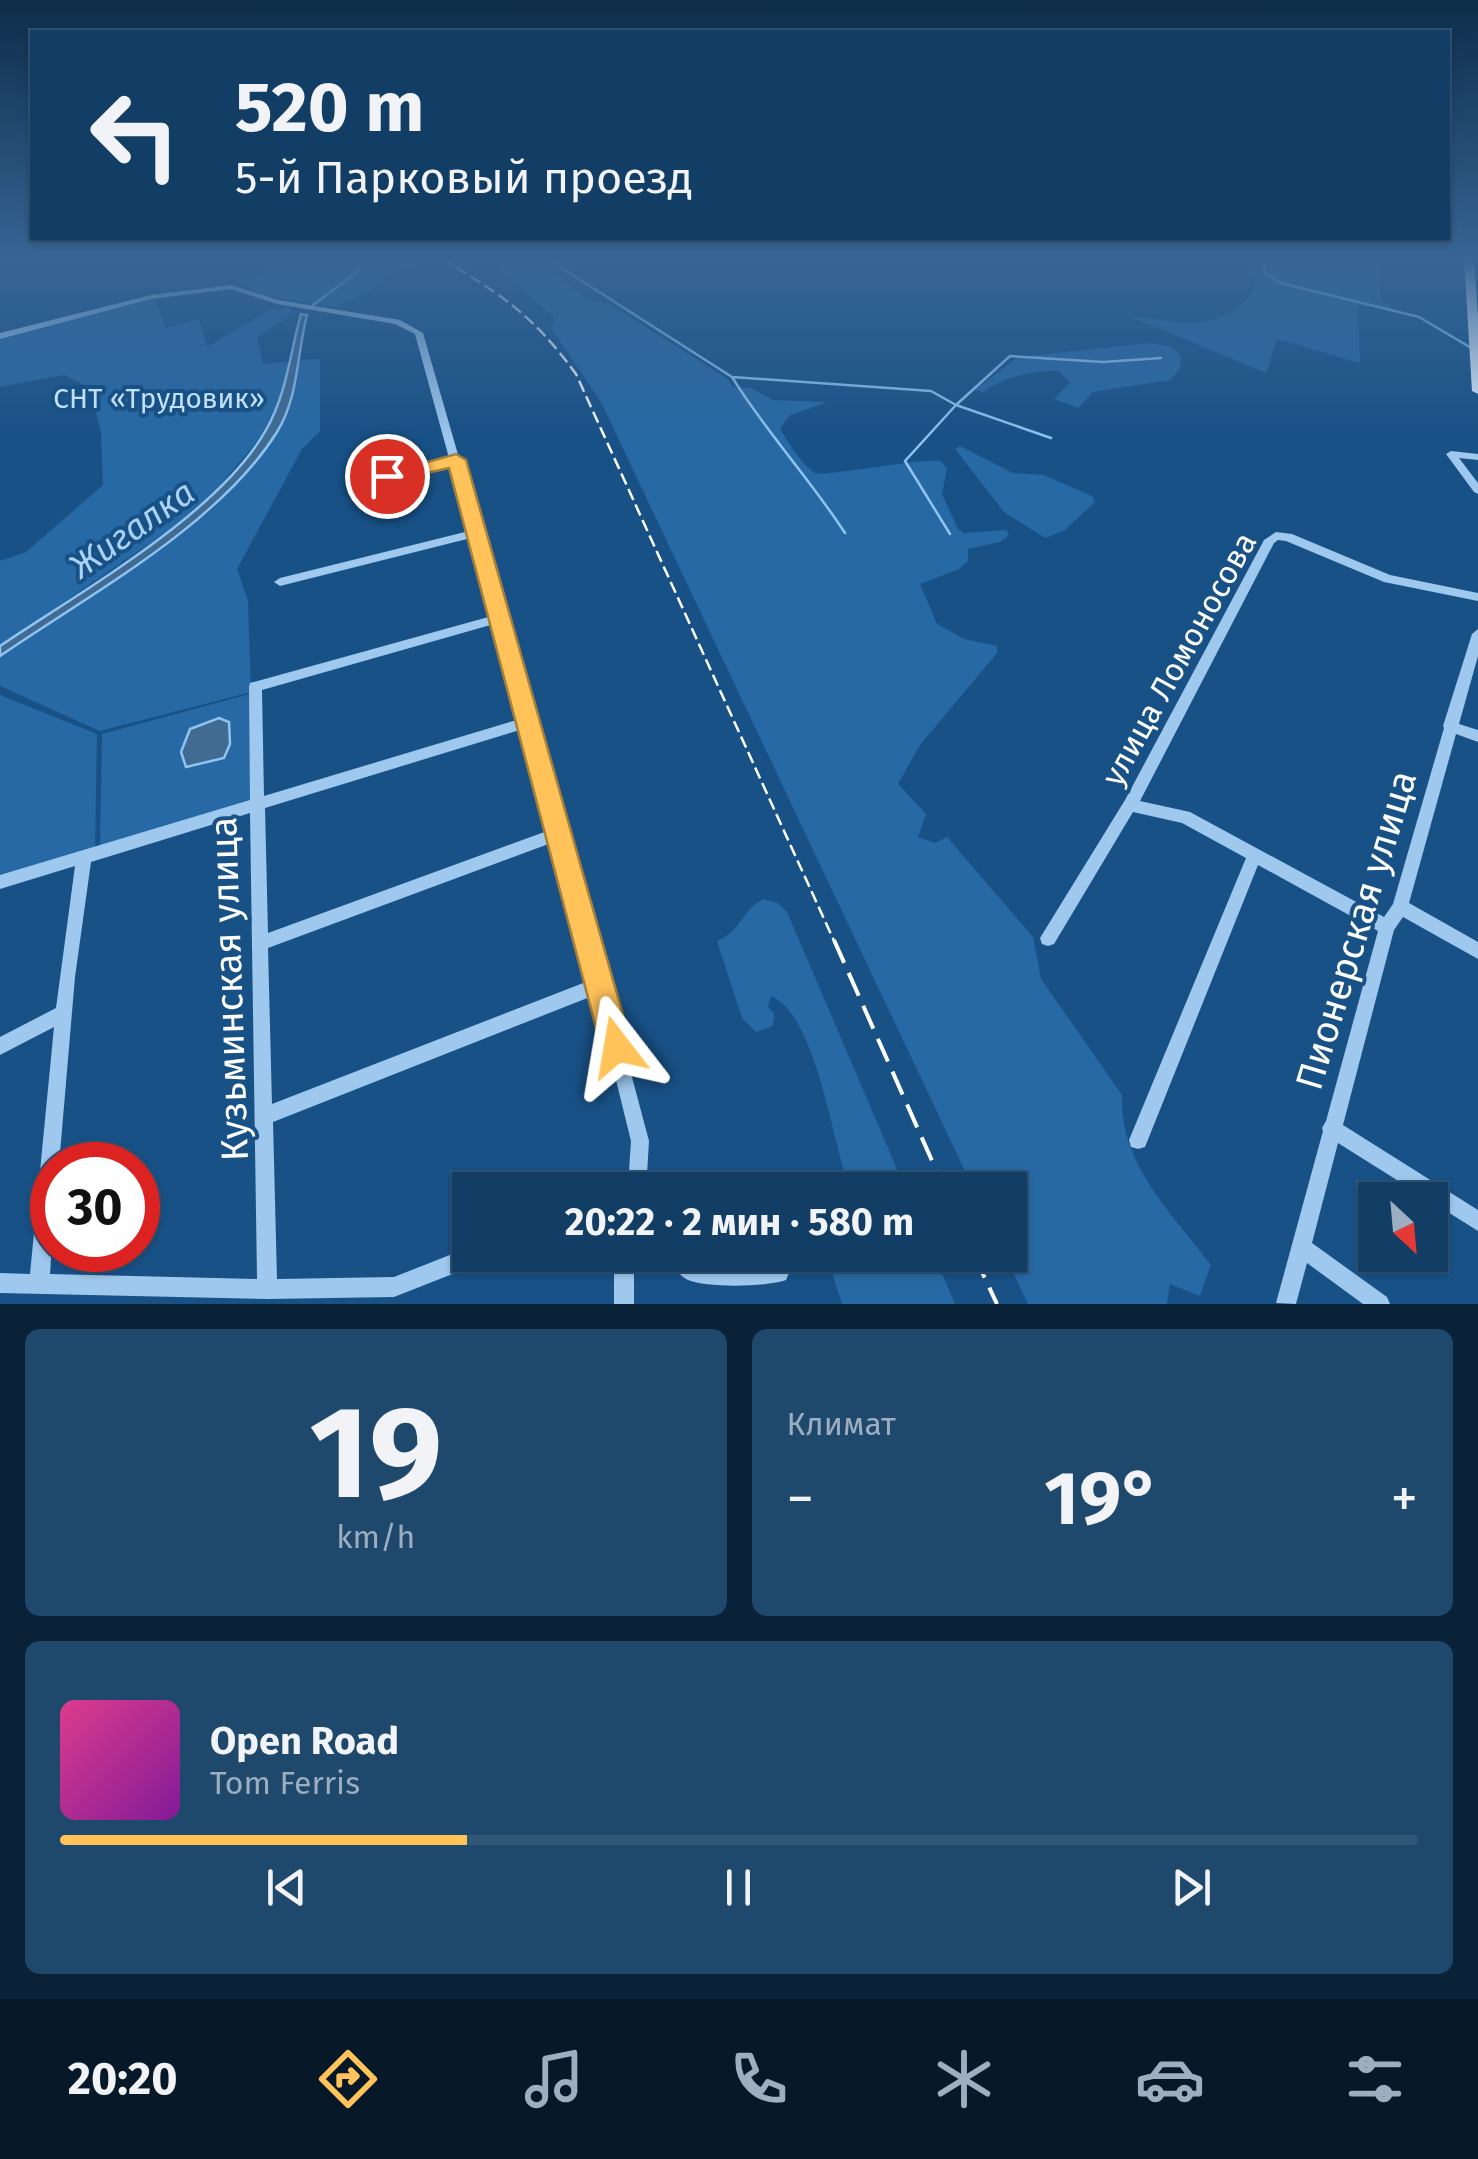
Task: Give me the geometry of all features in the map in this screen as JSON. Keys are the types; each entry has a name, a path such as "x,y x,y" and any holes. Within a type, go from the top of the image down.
{"main road":[{"path":"1475,342 1478,391"}],"street":[{"path":"0,336 66,319"},
{"path":"377,319 416,330 424,343 602,985 640,1141 639,1172"},
{"path":"1478,457 1451,454 1478,490"},
{"path":"364,482 456,460"},
{"path":"280,582 476,533"},
{"name":"улица Ломоносова","path":"1048,938 1130,805 1276,536 1388,579 1478,597"},
{"name":"Кузьминская улица","path":"267,1290 267,1115 255,688 500,618"},
{"name":"Пионерская улица","path":"1286,1304 1387,927 1400,907 1478,634"},
{"path":"0,882 529,722"},
{"path":"1450,726 1478,736"},
{"path":"1130,805 1184,817 1387,927"},
{"path":"261,942 560,833"},
{"path":"39,1284 64,1013 84,855"},
{"path":"1138,1140 1254,856"},
{"path":"1400,907 1478,951"},
{"path":"267,1115 602,985"},
{"path":"0,1046 64,1013"},
{"path":"1331,1128 1478,1221"},
{"path":"1300,1246 1380,1304"},
{"path":"0,1284 267,1290 394,1286 452,1264"},
{"path":"624,1272 624,1304"},
{"path":"691,1272 713,1276 779,1272"}],"green space":[{"name":"СНТ «Трудовик»","path":"74,319 163,319 166,328 199,319 207,347 255,319 285,319 257,337 263,364 294,361 266,431 200,509 0,646 0,561 26,552 103,485 101,433 90,388 64,375 0,387 0,339"},
{"path":"554,319 633,319 728,379 733,387 751,388 773,400 828,402 790,415 780,429 800,459 815,473 940,461 947,468 942,494 958,529 964,533 1006,530 1009,535 1000,542 968,549 968,561 959,569 920,584 937,624 964,639 997,646 997,653 920,745 898,784 926,814 918,837 935,843 947,837 1033,937 1041,979 1122,1095 1123,1120 1139,1165 1165,1207 1211,1265 1200,1296 1170,1284 1167,1304 1028,1304 1013,1272 1027,1272 1027,1172 965,1172 601,402 552,329"},
{"path":"1136,319 1178,322 1358,319 1360,363 1277,339 1266,373"},
{"path":"1150,343 1172,347 1181,356 1180,369 1170,380 1093,392 1078,408 1054,399 1070,382 1058,371 1019,376 984,392 975,390 1018,357"},
{"path":"320,359 320,431 302,449 237,569 248,601 251,692 100,731 0,686 0,656 213,509 278,430 301,360"},
{"path":"960,446 1013,473 1044,475 1092,496 1095,502 1065,530 1045,538 1004,512 955,449"},
{"path":"250,694 251,805 100,850 102,734","holes":["226,718 229,731 198,766 187,767 182,747 190,729"]},
{"path":"0,695 97,734 95,851 0,881"},
{"path":"763,899 778,903 787,912 898,1172 845,1172 811,1053 787,1008 771,996 768,1007 774,1013 773,1026 756,1032 742,1018 717,941 731,932"},
{"path":"832,1272 941,1272 955,1304 842,1304"}],"shaded area":[{"path":"300,319 306,319 290,404 277,432 252,466 222,498 150,556 0,656 0,646 145,549 216,492 266,430 287,373"},
{"path":"219,718 229,722 230,744 224,758 186,767 181,752 190,729"}],"waterway":[{"path":"641,319 732,377"},
{"path":"1422,319 1478,352"},
{"path":"956,405 1010,356 1103,362 1161,358"},
{"path":"732,377 931,391 956,405"},
{"path":"732,377 845,533"},
{"path":"950,534 905,461 956,405"},
{"path":"956,405 1051,438"}],"railway":[{"path":"527,319 576,374 835,943"},
{"path":"834,940 937,1172"},
{"path":"982,1272 997,1304"}],"route":[{"path":"387,476 456,460 617,1047"}],"water label":[{"name":"Жигалка","path":"132,529"}]}
